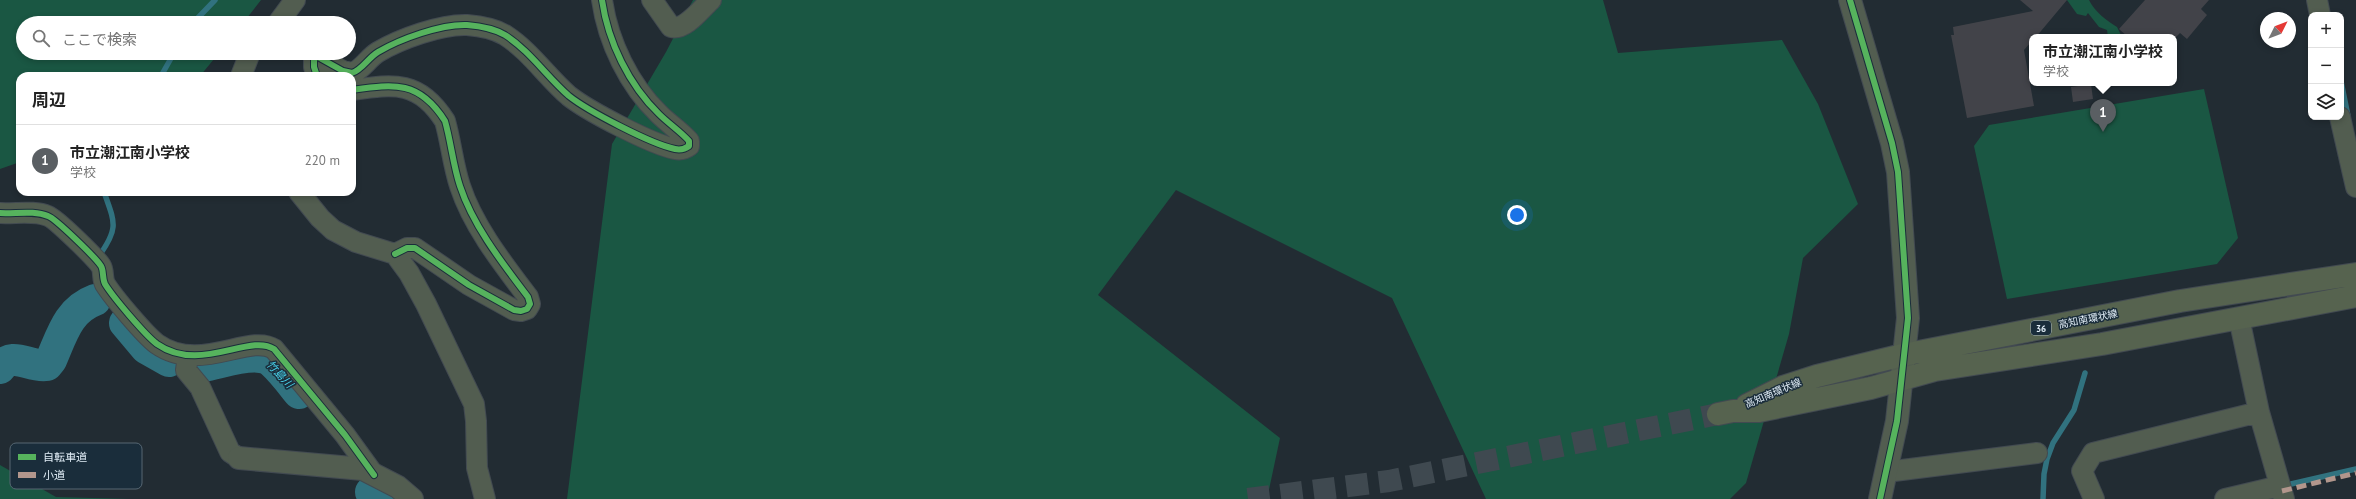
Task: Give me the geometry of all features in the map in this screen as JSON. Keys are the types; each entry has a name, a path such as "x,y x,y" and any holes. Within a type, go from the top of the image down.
{"main road":[{"name":"高知南環状線","path":"2356,274 2180,301 1903,355 1800,381 1725,412 1758,411 1871,388 1935,370 2102,344 2356,296"}],"street":[{"path":"283,16 295,0"},
{"path":"353,72 378,52 442,27 459,25 480,27 504,34 513,40 557,85 585,106 670,147 686,148 689,146 689,141 659,114 627,75 612,37 602,0"},
{"path":"652,0 671,27 676,29 683,26 710,0"},
{"path":"1850,0 1892,143 1898,172 1908,318 1903,355 1903,378 1898,421 1880,499"},
{"path":"2316,0 2319,12"},
{"path":"243,72 248,60"},
{"path":"314,60 316,72"},
{"path":"323,60 348,72"},
{"path":"356,89 374,86 403,87 421,94 439,112 445,120 458,180 466,202 492,247 528,297 530,304 526,310 514,310 469,285 415,248 407,248 395,254"},
{"path":"2341,120 2356,188"},
{"path":"301,196 320,218 333,230 356,242 395,254 410,273 474,404 476,421 477,468 485,499"},
{"path":"1,214 38,213 56,220 101,266 107,286 150,338 168,350 188,356 216,354 252,346 270,346 280,355 345,435 374,475"},
{"path":"2225,499 2282,492 2259,412 2239,318"},
{"path":"188,356 186,370 200,387 230,452 239,458 363,469 398,487 412,499"},
{"path":"2094,499 2082,471 2092,453 2259,412"},
{"path":"1886,472 2037,453"}],"green space":[{"path":"0,0 261,0 248,16 16,16 16,60 213,60 203,72 16,72 16,163 0,169"},
{"path":"693,0 1603,0 1618,53 1782,40 1818,104 1858,204 1803,258 1789,334 1746,483 1730,499 1486,499 1392,298 1176,190 1098,295 1280,438 1267,499 567,499 612,144 666,52"},
{"path":"2067,0 2089,0 2101,15 2117,27 2120,34 2108,34 2107,30 2099,27 2088,13 2086,16 2077,14"},
{"path":"2204,89 2238,238 2217,264 2007,299 1974,146 1989,125"},
{"path":"0,465 10,471 10,489 42,489 56,497 130,499 0,499"}],"building":[{"path":"2020,0 2067,0 2039,34 2029,34 2029,44 2024,50 2029,86 2030,86 2034,106 1967,118 1951,35 1954,35 1953,27 2033,11"},
{"path":"2145,0 2209,0 2201,9 2207,15 2187,39 2180,33 2177,36 2177,34 2125,34 2119,29"},
{"path":"2091,86 2093,99 2073,102 2071,87"}],"waterway":[{"path":"200,16 215,0"},
{"path":"163,72 170,60"},
{"path":"2342,84 2348,116"},
{"path":"99,256 110,239 113,225 113,218 105,196"},
{"name":"竹島川","path":"0,368 10,360 47,365 51,360 67,324 72,317 86,304 95,300"},
{"name":"竹島川","path":"125,323 146,348 169,361"},
{"name":"竹島川","path":"203,366 239,358 266,358 279,369 299,393"},
{"path":"2043,499 2044,474 2047,459 2053,443 2074,410 2085,373"},
{"path":"2291,484 2356,469"},
{"name":"竹島川","path":"371,492 378,499"}],"tunnel":[{"path":"1248,499 1389,481 1718,414"}],"marked path":[{"path":"2282,491 2356,473"}],"cycle path":[{"path":"354,72 378,52 421,33 457,25 492,29 514,41 569,96 590,110 651,141 675,149 684,149 689,146 689,141 663,118 648,102 629,76 609,31 602,0"},
{"path":"1850,0 1892,143 1898,172 1908,318 1897,421 1880,499"},
{"path":"314,60 316,72"},
{"path":"323,60 348,72"},
{"path":"356,90 393,86 404,88 425,98 435,108 445,121 460,186 473,216 490,244 528,297 530,304 527,309 521,311 514,310 469,285 415,248 407,248 395,254"},
{"path":"0,213 43,214 59,224 98,262 101,266 105,284 137,324 157,344 173,352 190,355 206,355 251,346 264,345 274,349 345,435 374,475"}],"place":[{"name":"市立潮江南小学校","path":"2103,132"}]}
